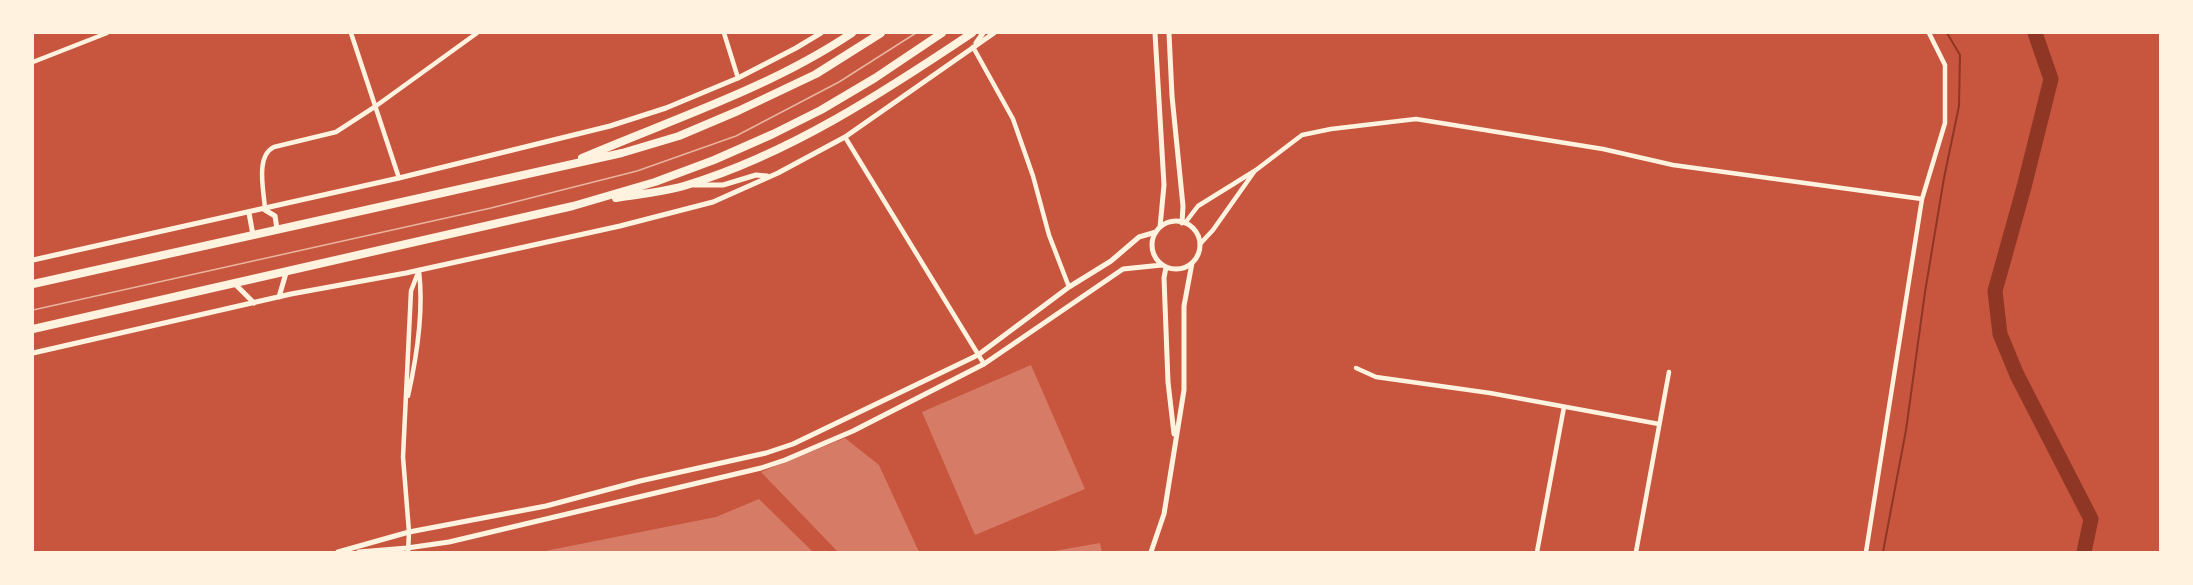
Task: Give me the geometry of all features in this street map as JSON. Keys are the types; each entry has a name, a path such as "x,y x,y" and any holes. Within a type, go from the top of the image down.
{"highway":[{"path":"565,166 714,105 789,69 852,33"},
{"path":"33,284 622,153 679,135 816,74 881,33"},
{"path":"573,206 655,182 714,160 821,110 875,78 942,33"},
{"path":"33,329 573,206 686,185 739,166 796,141 972,33"}],"street":[{"path":"33,62 107,33"},
{"path":"351,33 399,178"},
{"path":"265,209 263,162 268,150 336,132 477,33"},
{"path":"724,33 738,78"},
{"path":"33,260 249,213 610,126 666,108 738,78 821,33"},
{"path":"973,47 983,33"},
{"path":"33,353 279,297 419,270 620,226 702,205 778,173 844,137 994,33"},
{"path":"1155,33 1164,184 1158,230 1152,246 1157,260 1164,266 1168,382 1175,441"},
{"path":"1169,33 1172,96 1184,223"},
{"path":"1866,552 1922,199 1945,123 1945,65 1929,33"},
{"path":"973,47 1013,119 1033,176 1049,236 1069,287"},
{"path":"1184,223 1198,206 1256,170 1302,135 1416,118 1604,149 1673,165 1922,199"},
{"path":"844,137 984,364"},
{"path":"1200,244 1213,230 1256,170"},
{"path":"686,185 723,185 756,175 769,176"},
{"path":"265,209 275,216 277,229"},
{"path":"249,213 253,235"},
{"path":"338,552 409,532 546,506 640,481 766,453 793,444 978,355 1069,287 1111,261 1139,237 1171,222 1184,223 1196,232 1200,244 1198,255 1191,264 1184,268 1174,269 1164,266 1123,269 984,364 853,431 761,468 448,542 408,550 359,552"},
{"path":"1151,552 1164,514 1184,390 1184,306 1191,264"},
{"path":"408,550 409,532 402,457 411,291 419,270"},
{"path":"406,405 416,364 421,290 419,270"},
{"path":"279,297 286,273"},
{"path":"235,284 254,303"},
{"path":"1356,368 1376,377 1490,393 1659,424"},
{"path":"1636,552 1669,372"},
{"path":"1537,552 1564,407"}],"building":[{"path":"1031,365 1085,489 975,535 922,412"},
{"path":"845,438 879,465 919,552 838,552 761,472"},
{"path":"759,499 813,552 540,552 716,517"},
{"path":"1100,543 1102,552 1054,551"}],"waterway":[{"path":"1883,552 1906,430 1944,178 1959,106 1960,55 1947,33"},
{"path":"2035,33 2051,79 1995,291 2000,334 2017,375 2091,519 2084,552"}],"tram line":[{"path":"33,310 491,208 637,171 736,136 839,82 916,33"}]}
